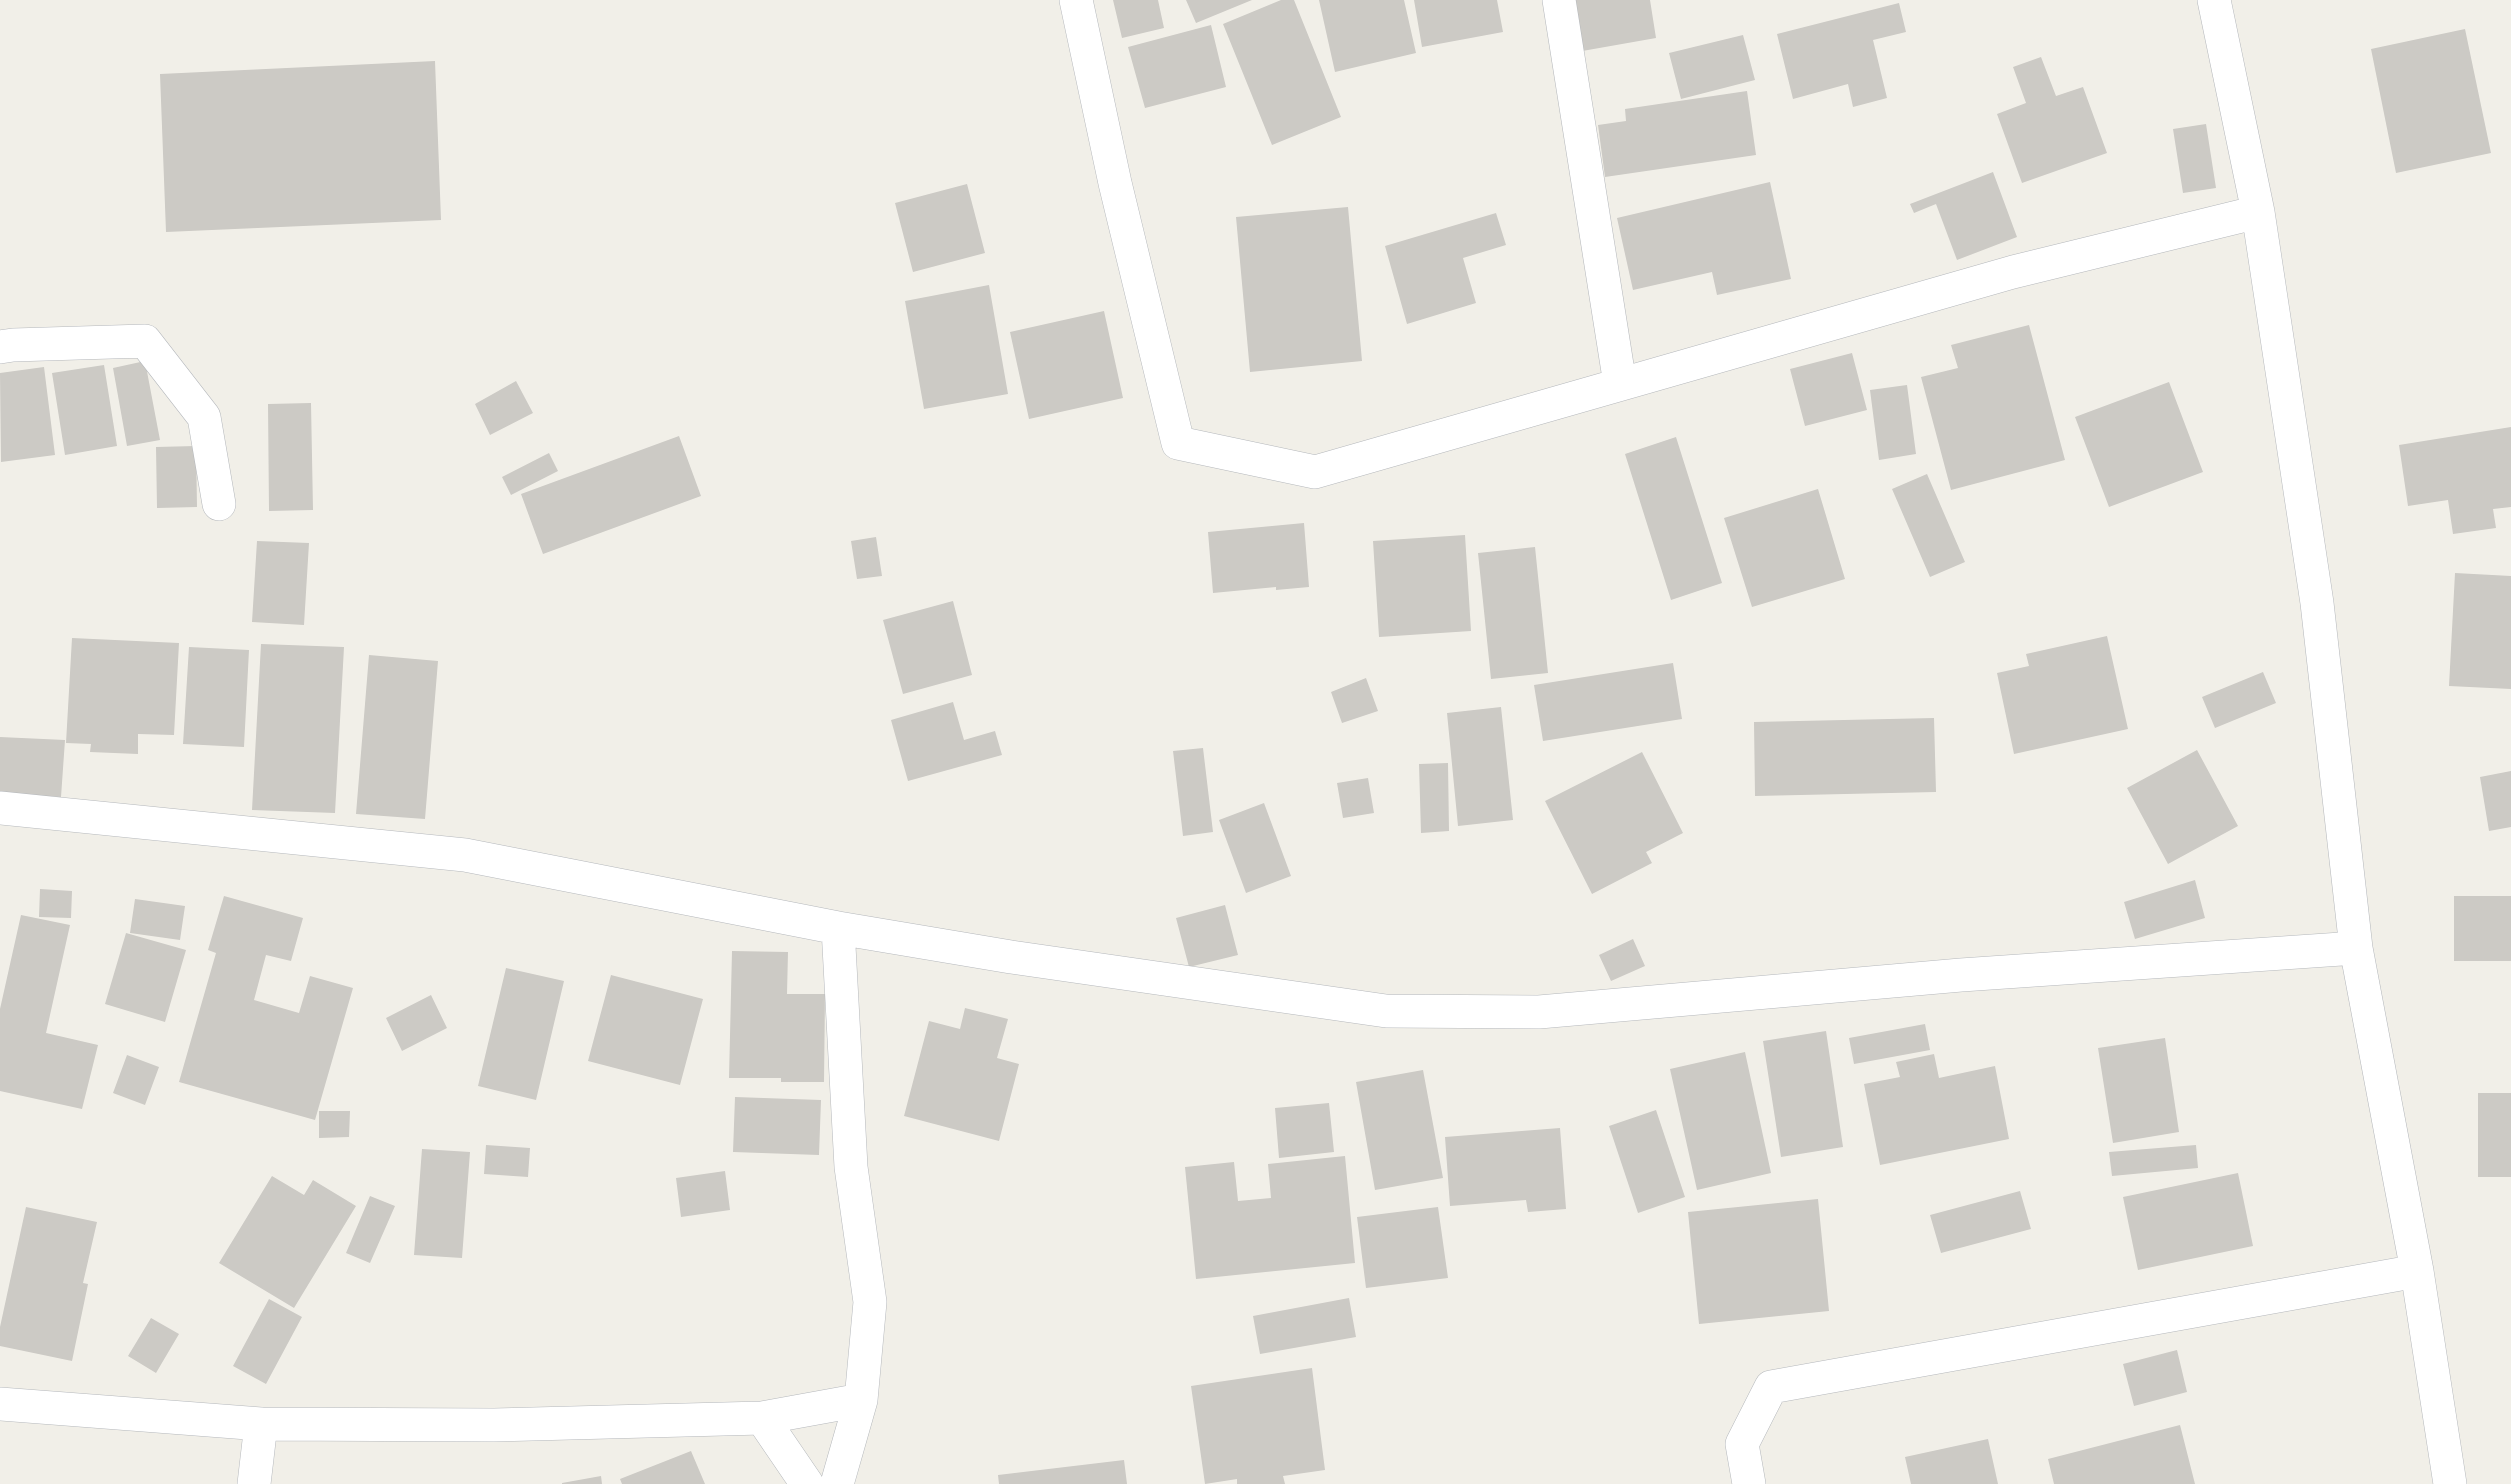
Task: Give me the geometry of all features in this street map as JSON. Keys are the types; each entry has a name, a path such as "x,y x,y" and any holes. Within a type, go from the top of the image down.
{"street":[{"path":"1076,0 1114,183 1178,443 1315,472 2013,272 2258,212"},
{"path":"1559,0 1620,384"},
{"path":"2216,0 2258,212 2317,603 2356,948 2417,1271 2451,1484"},
{"path":"0,347 145,341 204,417 219,504"},
{"path":"0,808 465,855 838,928 1023,958 1386,1011 1539,1012 1961,975 2356,948"},
{"path":"837,1484 861,1400 870,1302 851,1167 838,928"},
{"path":"1749,1484 1742,1444 1771,1387 2417,1271"},
{"path":"0,1404 261,1424 494,1425 762,1418 861,1400"},
{"path":"762,1418 807,1484"},
{"path":"254,1484 261,1424"}],"building":[{"path":"1113,0 1158,0 1164,28 1122,38"},
{"path":"1186,0 1252,0 1196,23"},
{"path":"1281,0 1294,0 1341,117 1272,145 1223,24"},
{"path":"1319,0 1404,0 1416,53 1335,72"},
{"path":"1414,0 1497,0 1503,32 1422,47"},
{"path":"1562,0 1650,0 1656,38 1571,53"},
{"path":"1899,3 1906,32 1873,40 1887,98 1853,107 1848,84 1793,99 1777,34"},
{"path":"1211,25 1226,87 1145,108 1128,47"},
{"path":"2465,29 2491,153 2396,173 2371,49"},
{"path":"1743,35 1755,80 1681,99 1669,53"},
{"path":"2041,57 2056,96 2083,87 2107,153 2022,183 1997,114 2026,103 2013,67"},
{"path":"435,61 441,220 166,232 160,74"},
{"path":"1747,91 1756,155 1605,177 1598,125 1626,121 1625,109"},
{"path":"2206,124 2216,188 2183,193 2173,129"},
{"path":"1993,172 2017,237 1957,260 1936,204 1914,213 1910,204"},
{"path":"1770,182 1791,279 1717,295 1712,272 1633,290 1617,218"},
{"path":"967,184 985,253 913,272 895,203"},
{"path":"1348,207 1362,361 1250,372 1236,217"},
{"path":"1496,213 1506,245 1463,258 1476,303 1407,324 1385,246"},
{"path":"989,285 1008,394 924,409 905,301"},
{"path":"1104,311 1123,398 1029,419 1010,332"},
{"path":"2029,325 2065,460 1951,490 1921,377 1958,368 1951,345"},
{"path":"1852,353 1867,410 1805,426 1790,369"},
{"path":"145,361 160,440 127,446 113,368"},
{"path":"104,365 117,446 65,455 52,373"},
{"path":"44,367 55,455 1,462 0,373"},
{"path":"516,381 533,413 490,435 475,404"},
{"path":"2169,382 2203,472 2109,507 2075,417"},
{"path":"1907,385 1916,454 1879,460 1870,390"},
{"path":"311,403 313,510 269,511 268,404"},
{"path":"2511,427 2511,507 2493,509 2496,528 2453,534 2448,500 2408,506 2399,445"},
{"path":"679,436 701,496 543,554 521,494"},
{"path":"1676,437 1722,583 1671,600 1625,454"},
{"path":"196,446 197,507 157,508 156,447"},
{"path":"549,453 558,471 511,495 502,477"},
{"path":"1927,474 1965,562 1930,577 1892,489"},
{"path":"1818,489 1845,579 1752,607 1724,518"},
{"path":"1304,523 1309,587 1276,590 1276,587 1213,593 1208,532"},
{"path":"1465,535 1471,631 1379,637 1373,541"},
{"path":"876,537 882,576 857,579 851,541"},
{"path":"257,541 309,543 304,625 252,622"},
{"path":"1535,547 1548,673 1491,679 1478,553"},
{"path":"2455,573 2511,576 2511,689 2449,686"},
{"path":"953,601 972,675 903,694 883,620"},
{"path":"2107,636 2128,729 2014,754 1997,673 2029,666 2026,654"},
{"path":"72,638 179,643 174,735 138,734 138,754 90,752 91,744 66,743"},
{"path":"261,644 344,647 335,813 252,810"},
{"path":"189,647 249,650 244,747 183,744"},
{"path":"369,655 438,661 425,819 356,814"},
{"path":"1673,663 1682,719 1543,741 1534,685"},
{"path":"2263,672 2276,703 2215,728 2202,697"},
{"path":"1366,678 1378,711 1342,723 1331,692"},
{"path":"953,702 964,740 995,731 1002,755 908,781 891,720"},
{"path":"1501,707 1513,820 1458,826 1447,713"},
{"path":"1934,718 1936,792 1755,796 1754,722"},
{"path":"0,737 65,740 61,797 0,794"},
{"path":"1203,748 1213,832 1183,836 1173,751"},
{"path":"2197,750 2238,826 2168,864 2127,788"},
{"path":"1642,752 1683,833 1646,852 1652,863 1592,894 1545,801"},
{"path":"1448,763 1449,831 1421,833 1419,764"},
{"path":"2511,771 2511,827 2489,831 2480,777"},
{"path":"1368,778 1374,813 1343,818 1337,783"},
{"path":"1264,803 1291,876 1246,893 1219,820"},
{"path":"2195,880 2205,918 2135,939 2124,902"},
{"path":"40,889 72,891 71,918 39,917"},
{"path":"224,896 303,918 291,961 266,955 254,1000 299,1013 310,976 353,988 315,1120 179,1082 216,953 208,950"},
{"path":"2454,896 2511,896 2511,961 2454,961"},
{"path":"135,899 185,906 180,940 130,933"},
{"path":"1225,905 1238,955 1189,967 1176,918"},
{"path":"21,915 70,925 46,1033 98,1045 82,1109 0,1091 0,1009"},
{"path":"126,933 186,950 165,1022 105,1004"},
{"path":"1633,939 1645,966 1611,981 1599,955"},
{"path":"732,951 788,952 787,994 825,994 824,1082 781,1082 781,1078 729,1078"},
{"path":"506,968 564,981 536,1100 478,1086"},
{"path":"611,975 703,999 680,1085 588,1061"},
{"path":"431,995 447,1028 402,1051 386,1018"},
{"path":"965,1008 1008,1019 997,1058 1019,1064 999,1141 904,1116 929,1021 960,1029"},
{"path":"1925,1024 1930,1050 1854,1064 1849,1038"},
{"path":"1826,1031 1843,1147 1781,1157 1763,1041"},
{"path":"2165,1038 2179,1132 2113,1143 2098,1048"},
{"path":"1745,1052 1771,1173 1697,1190 1670,1069"},
{"path":"1934,1054 1939,1078 1995,1066 2009,1139 1880,1165 1864,1084 1900,1077 1896,1062"},
{"path":"127,1055 159,1067 145,1105 113,1093"},
{"path":"1423,1070 1443,1178 1375,1190 1356,1082"},
{"path":"2478,1093 2511,1093 2511,1177 2478,1177"},
{"path":"735,1097 821,1100 819,1155 733,1152"},
{"path":"1329,1103 1334,1152 1279,1158 1275,1108"},
{"path":"1656,1110 1685,1197 1638,1213 1609,1126"},
{"path":"319,1111 350,1111 349,1137 319,1138"},
{"path":"1560,1128 1566,1209 1528,1212 1526,1200 1450,1206 1445,1137"},
{"path":"486,1145 530,1148 528,1177 484,1174"},
{"path":"2196,1145 2198,1168 2112,1176 2109,1152"},
{"path":"422,1149 470,1152 462,1258 414,1255"},
{"path":"1345,1156 1355,1263 1196,1279 1185,1167 1234,1162 1238,1201 1271,1198 1268,1164"},
{"path":"725,1171 730,1210 681,1217 676,1178"},
{"path":"2238,1173 2253,1246 2138,1270 2123,1197"},
{"path":"272,1176 304,1195 313,1180 356,1206 294,1308 219,1263"},
{"path":"2020,1191 2031,1229 1941,1253 1930,1215"},
{"path":"370,1196 395,1206 370,1263 346,1253"},
{"path":"1818,1199 1829,1311 1699,1324 1688,1212"},
{"path":"26,1207 97,1222 83,1283 88,1284 72,1361 0,1346 0,1327"},
{"path":"1438,1207 1448,1278 1366,1288 1357,1217"},
{"path":"1349,1298 1356,1337 1260,1354 1253,1316"},
{"path":"269,1299 302,1317 266,1384 233,1366"},
{"path":"151,1318 179,1334 156,1373 128,1356"},
{"path":"2177,1350 2187,1392 2134,1406 2123,1364"},
{"path":"1312,1368 1325,1470 1283,1476 1285,1484 1237,1484 1237,1479 1205,1484 1191,1386"},
{"path":"2180,1425 2195,1484 2054,1484 2048,1459"},
{"path":"1988,1439 1998,1484 1911,1484 1905,1457"},
{"path":"691,1451 705,1484 622,1484 620,1479"},
{"path":"1124,1460 1127,1484 999,1484 998,1475"},
{"path":"601,1476 602,1484 562,1484 562,1483"}]}
